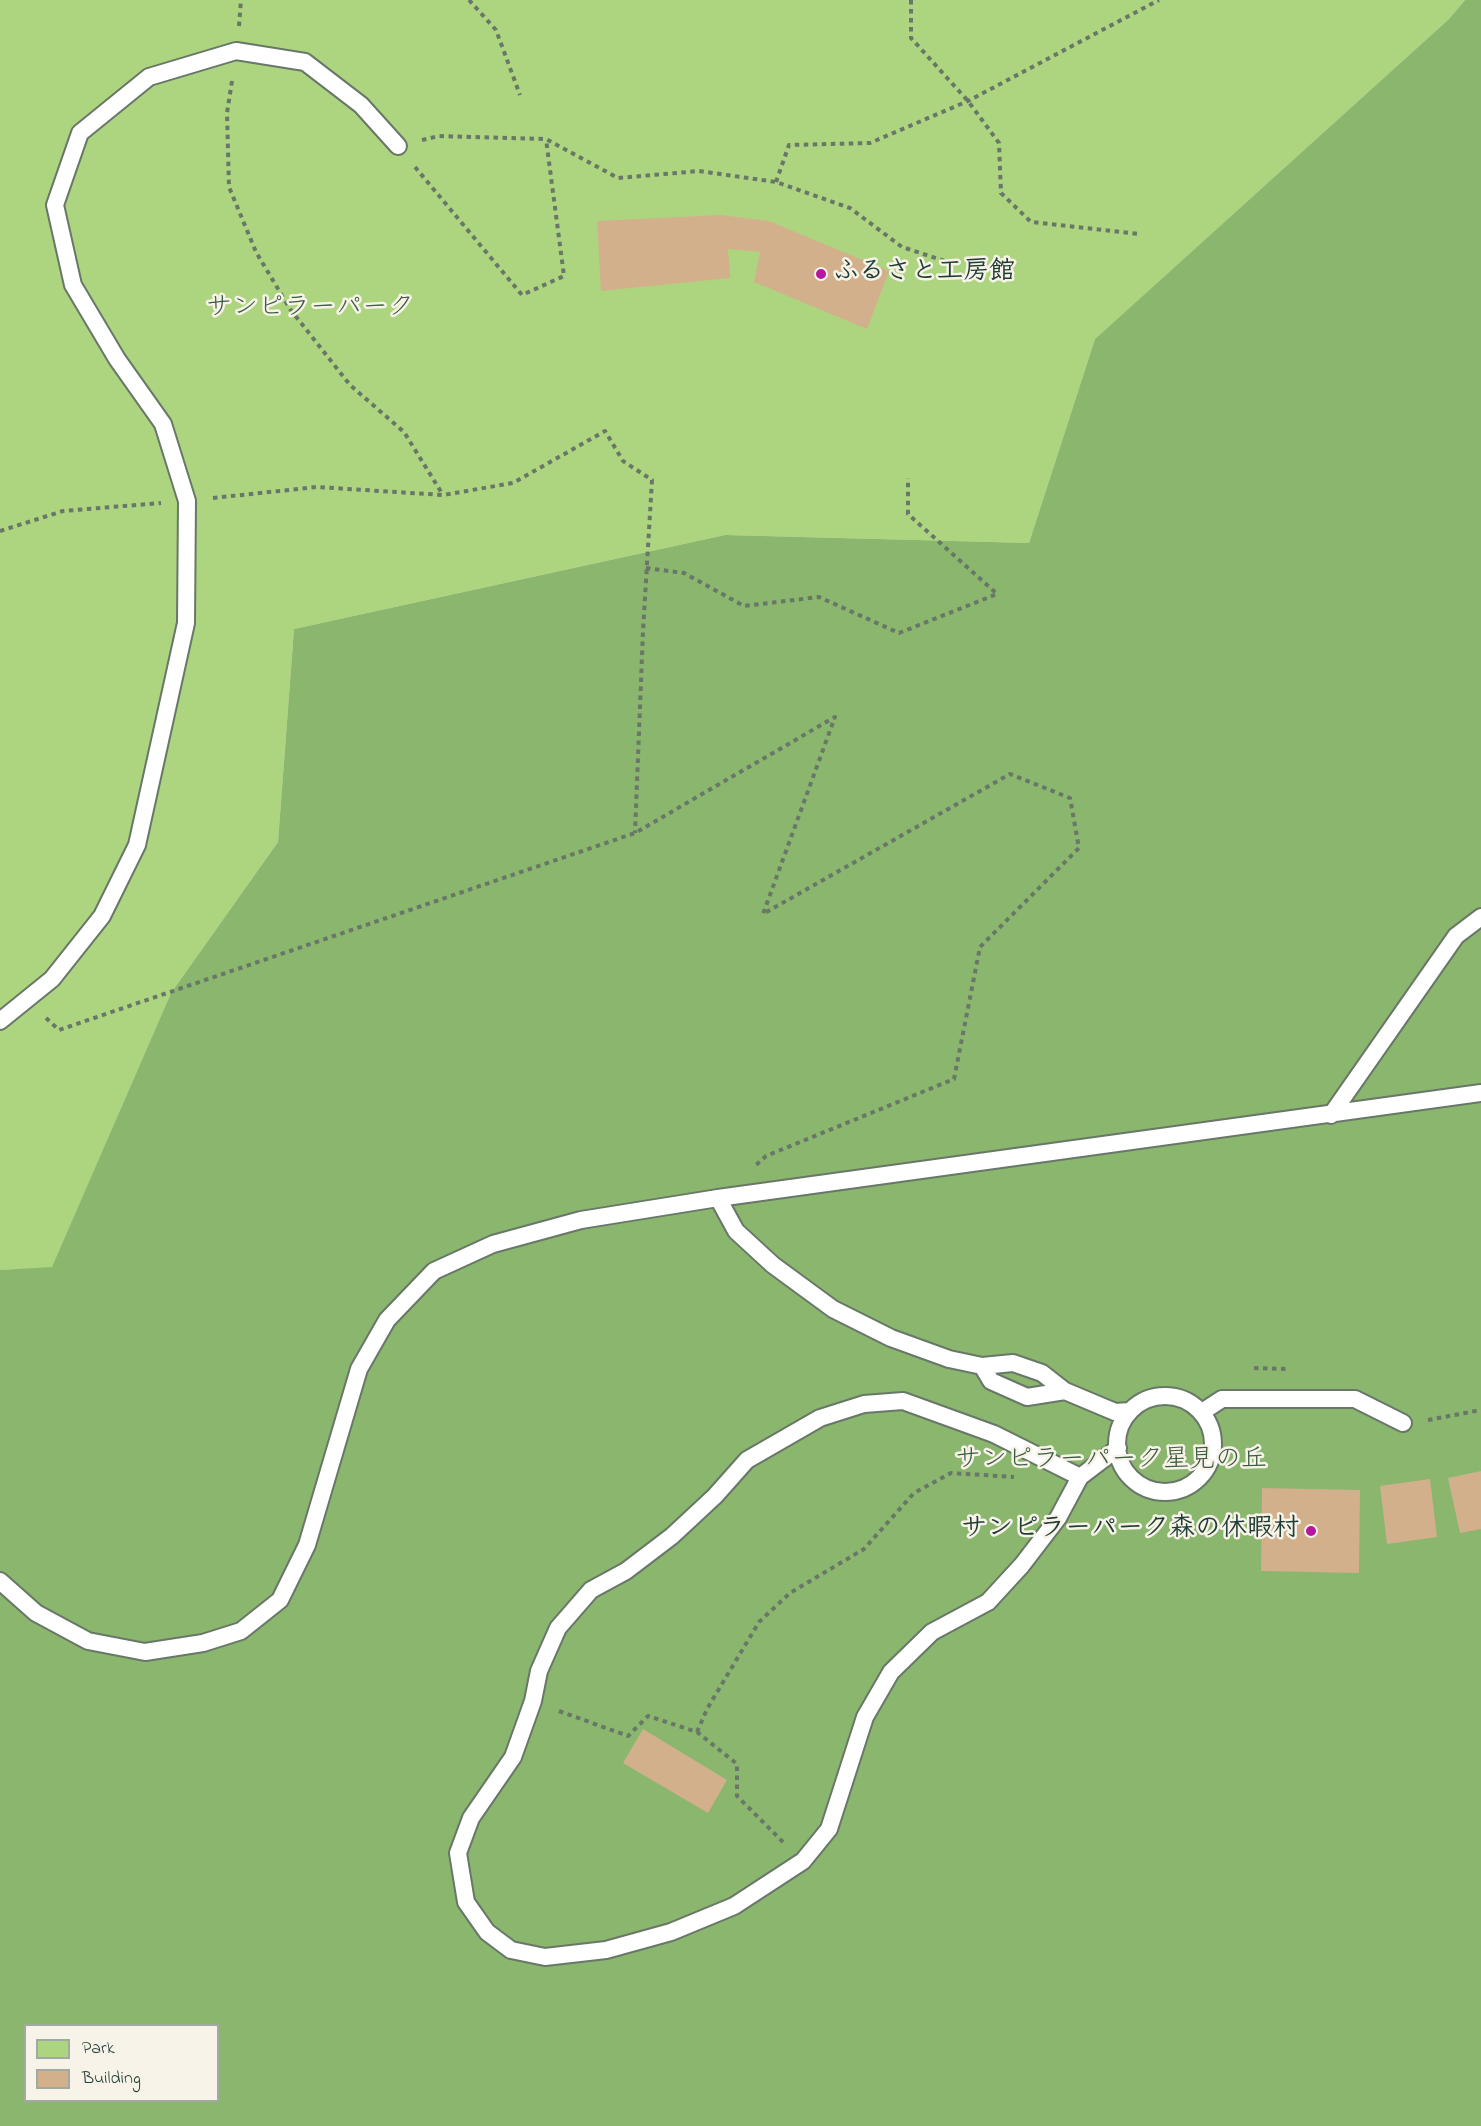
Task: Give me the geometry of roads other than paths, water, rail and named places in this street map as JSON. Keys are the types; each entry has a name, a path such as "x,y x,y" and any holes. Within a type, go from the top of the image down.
{"lane":[{"path":"0,1021 52,979 102,916 137,845 186,623 187,501 163,424 117,359 73,285 55,205 80,133 149,77 236,51 305,62 361,105 398,146"},
{"path":"1331,1115 1456,936 1481,916"},
{"path":"0,1581 36,1613 88,1641 145,1652 203,1642 241,1631 280,1600 307,1545 359,1369 387,1320 434,1271 493,1244 581,1220 718,1198 1481,1093"},
{"path":"718,1198 736,1231 773,1265 833,1309 891,1338 949,1359 982,1366 1013,1363 1042,1373 1065,1391 1114,1412 1130,1411"},
{"path":"982,1366 991,1381 1027,1397 1065,1391"},
{"path":"1158,1396 1174,1396 1189,1402 1202,1412 1210,1426 1214,1441 1212,1457 1199,1478 1179,1490 1164,1492 1148,1489 1135,1481 1124,1469 1118,1448 1121,1424 1130,1411 1142,1402 1158,1396"},
{"path":"1202,1412 1222,1399 1355,1399 1403,1423"},
{"path":"1080,1476 994,1434 903,1401 864,1404 820,1418 747,1460 715,1496 653,1552 626,1572 591,1590 558,1628 539,1671 533,1701 513,1757 471,1818 458,1853 466,1902 486,1932 511,1950 545,1957 606,1950 671,1932 734,1906 803,1861 829,1829 865,1717 891,1672 932,1632 988,1602 1022,1565 1058,1518 1080,1476 1118,1448"}],"place":[{"name":"ふるさと工房館","path":"821,274"},
{"name":"サンピラーパーク森の休暇村","path":"1311,1531"}],"park label":[{"name":"サンピラーパーク","path":"310,310"},
{"name":"サンピラーパーク星見の丘","path":"1111,1462"}]}
